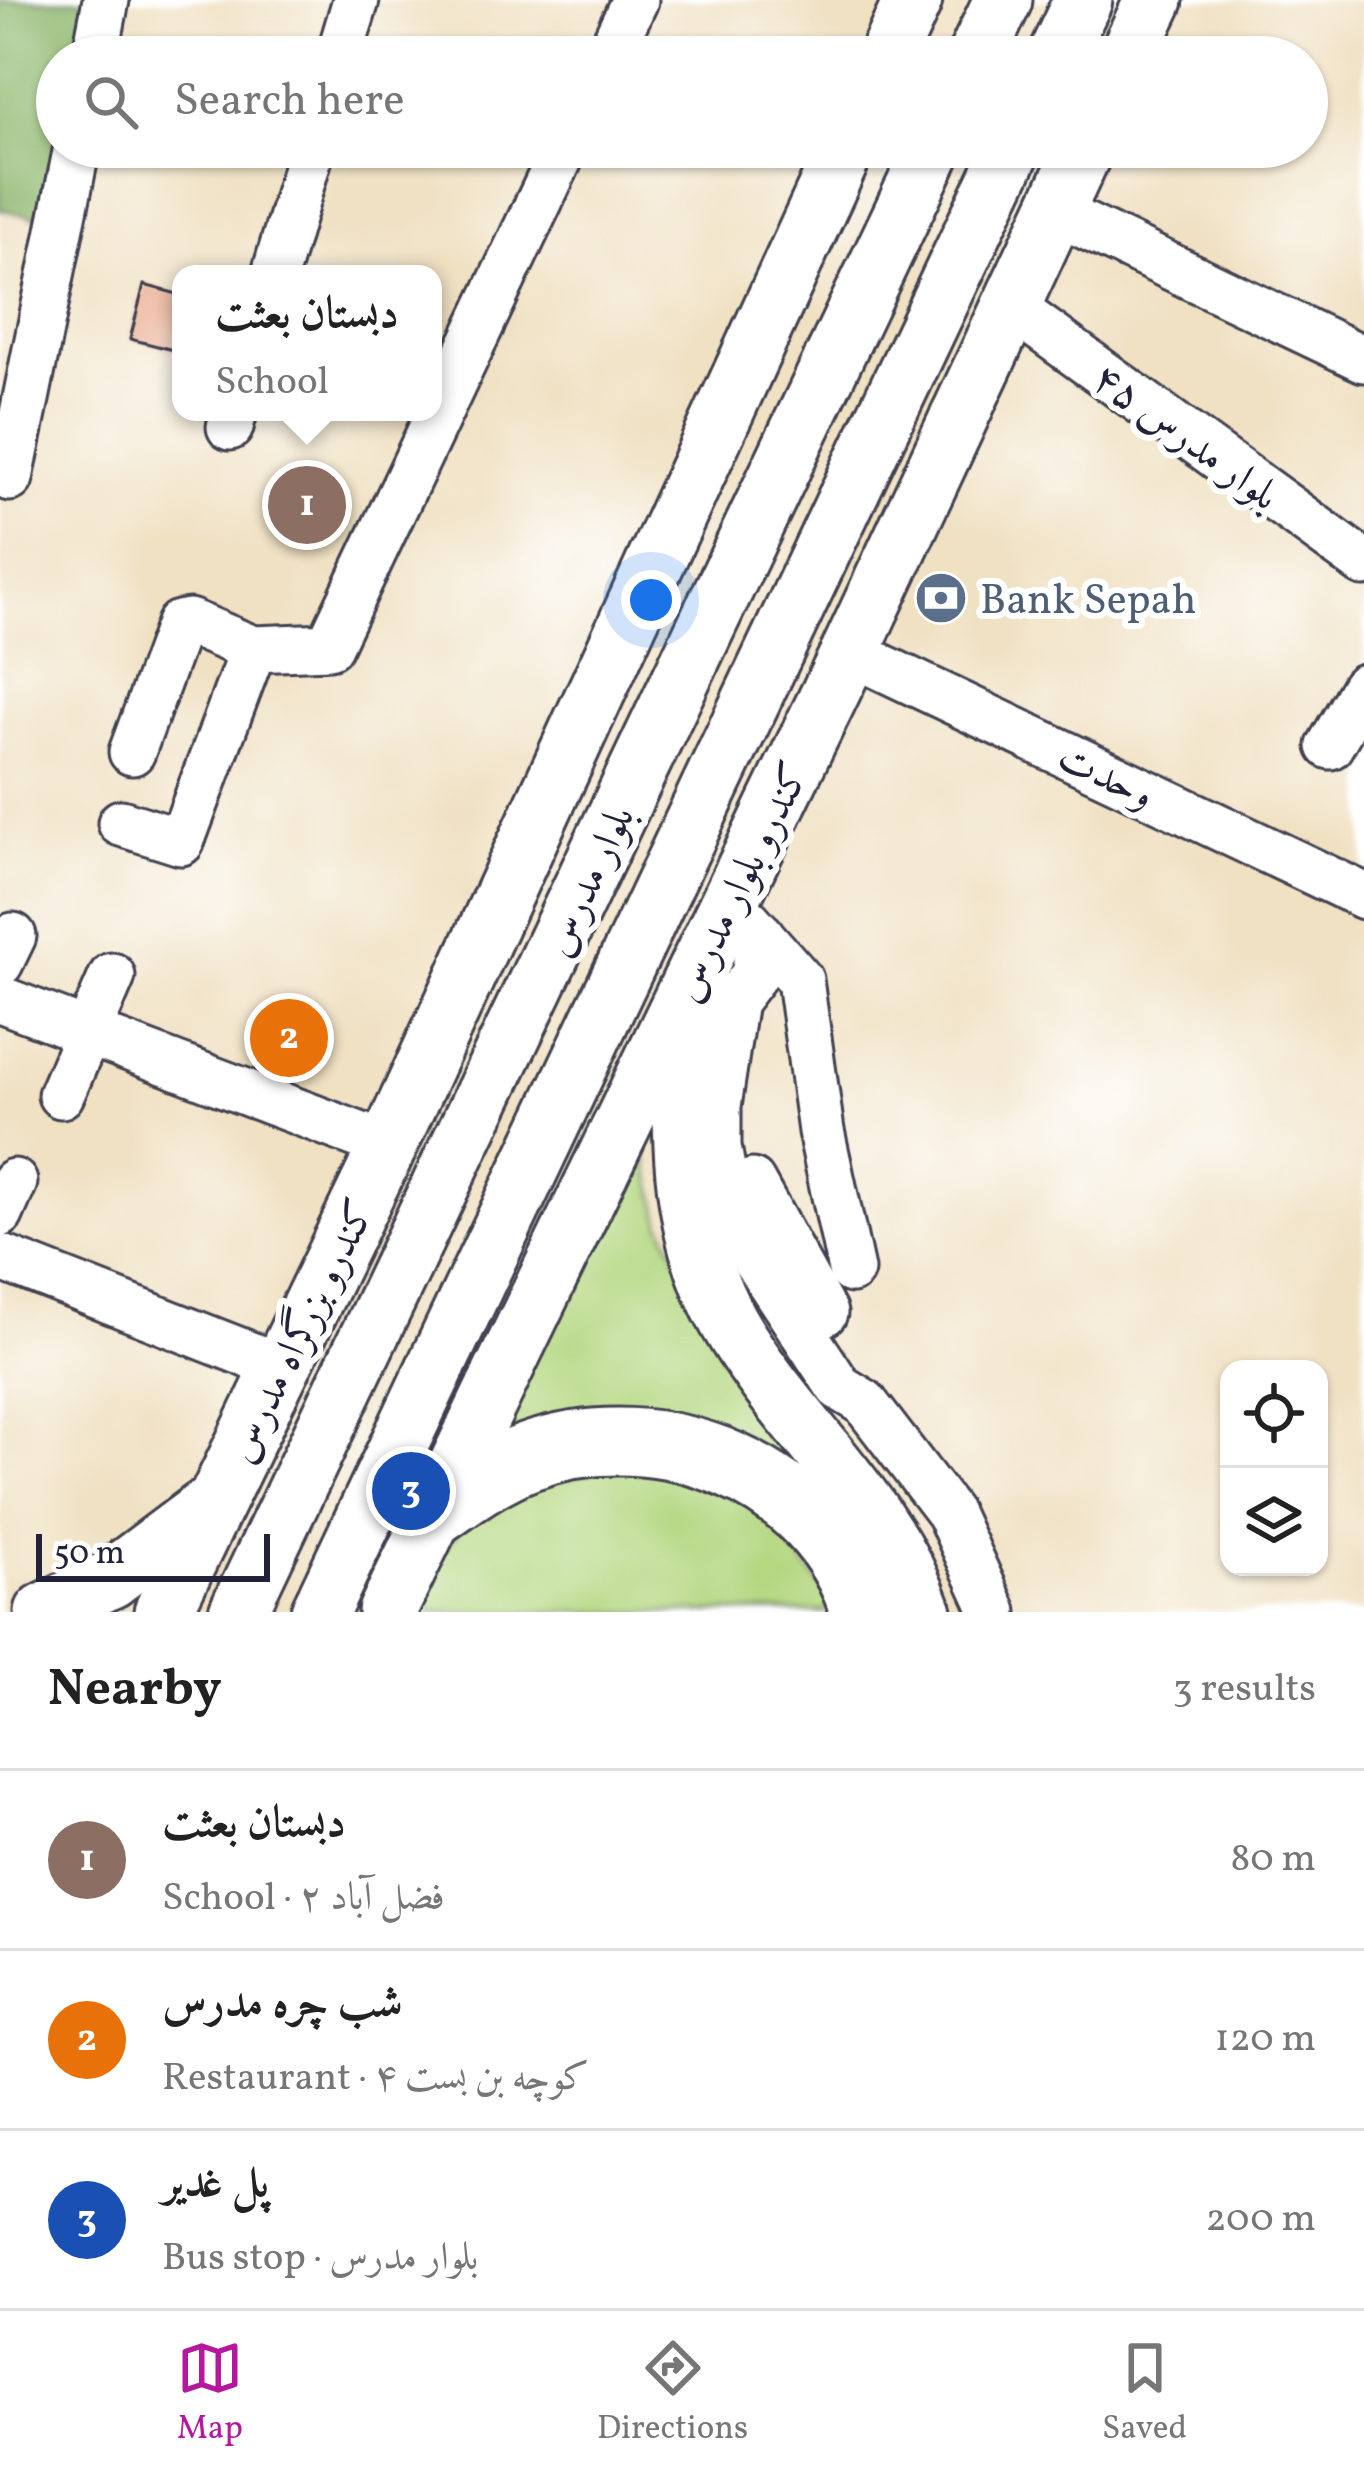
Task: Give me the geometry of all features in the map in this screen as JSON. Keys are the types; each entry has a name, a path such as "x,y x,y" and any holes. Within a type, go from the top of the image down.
{"highway":[{"path":"434,1513 486,1477 529,1457 602,1443 697,1450 766,1481 797,1507 844,1565 864,1612"}],"main road":[{"path":"897,36 913,0"},
{"path":"986,36 1003,0"},
{"path":"1137,36 1154,0"},
{"path":"434,1048 836,168"},
{"name":"بلوار مدرس","path":"238,1612 924,168"},
{"name":"بلوار مدرس","path":"320,1612 1003,168"},
{"name":"کندرو بلوار مدرس","path":"386,1612 688,986 748,937 850,652 1075,168"},
{"path":"689,664 753,696"},
{"path":"434,1048 629,792"},
{"path":"688,986 679,1130 689,1203 710,1281 730,1326 879,1520 923,1612"},
{"name":"کندرو بزرگراه مدرس","path":"163,1612 434,1048"},
{"path":"44,1612 111,1579 215,1499"}],"street":[{"path":"99,36 106,0"},
{"path":"345,36 356,0"},
{"path":"618,36 635,0"},
{"path":"10,478 14,392 72,168"},
{"path":"278,265 306,168"},
{"path":"442,407 556,168"},
{"path":"1054,211 1364,359"},
{"name":"۴۵ بلوار مدرس","path":"1010,306 1364,563"},
{"path":"132,752 179,624 189,622 253,649 328,646 435,421"},
{"path":"121,824 181,842 253,649"},
{"name":"وحدت","path":"850,652 1364,896"},
{"path":"1330,746 1364,687"},
{"path":"748,937 800,980 821,1131 851,1270"},
{"path":"748,937 766,1001 744,1116 747,1168 765,1214 858,1372 864,1402 949,1513 994,1612"},
{"path":"61,1095 112,976"},
{"path":"0,999 388,1146"},
{"path":"0,1257 283,1368"}],"green space":[{"path":"0,0 87,0 79,36 36,36 36,168 51,168 40,218 0,209"},
{"path":"637,1118 662,1225 694,1294 848,1506 783,1473 474,1457"},
{"path":"631,1461 762,1505 839,1612 392,1612 486,1500"}],"building":[{"path":"144,285 172,293 172,350 130,339"}],"place":[{"name":"دبستان بعثت","path":"307,505"},
{"name":"Bank Sepah","path":"941,598"},
{"name":"شب چره مدرس","path":"289,1038"},
{"name":"پل غدیر","path":"411,1491"}]}
